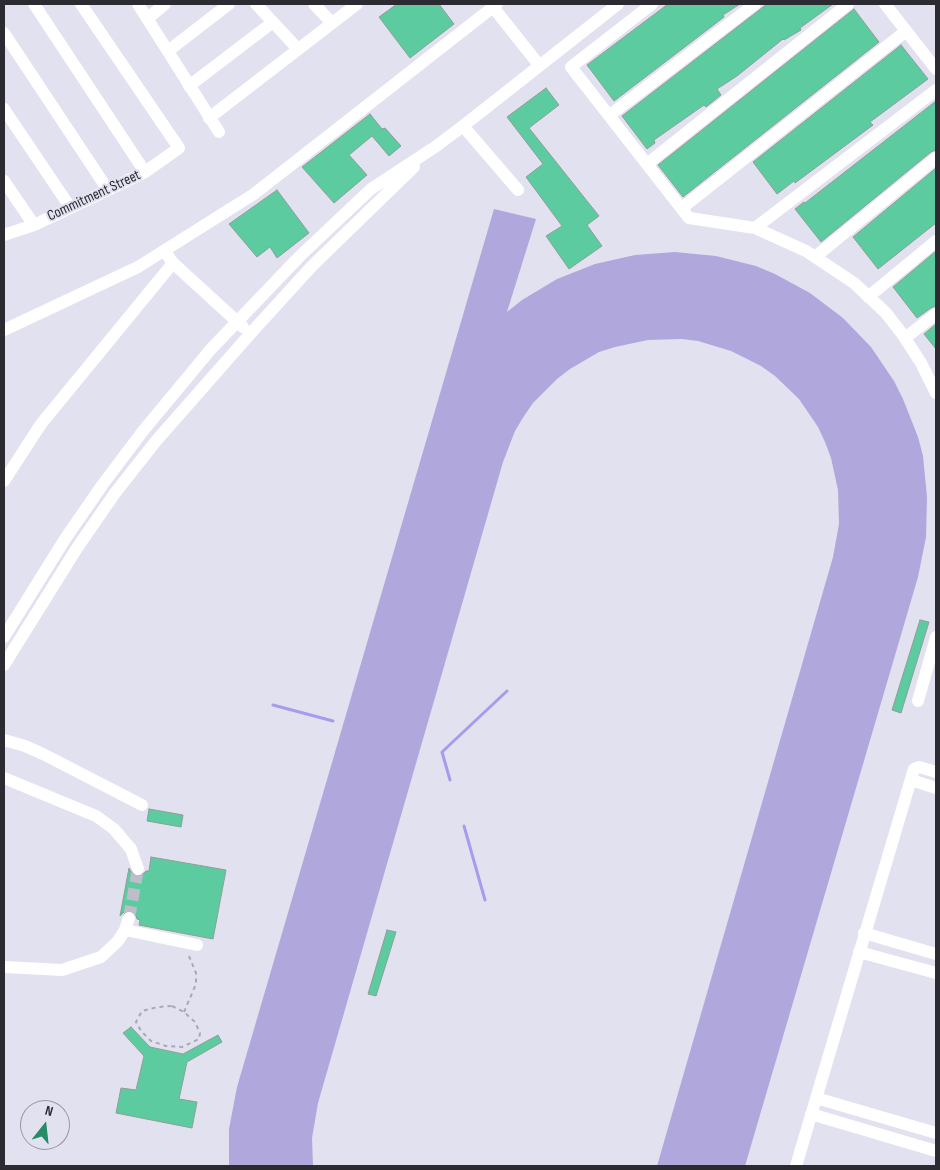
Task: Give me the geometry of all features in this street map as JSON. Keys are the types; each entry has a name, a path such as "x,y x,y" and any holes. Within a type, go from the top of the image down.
{"street":[{"path":"34,4 145,172"},
{"name":"Commitment Street","path":"4,235 34,225 145,172 179,148 81,4"},
{"path":"138,4 219,132"},
{"path":"148,18 165,4"},
{"path":"168,51 229,4"},
{"path":"256,4 298,50"},
{"path":"314,4 332,23"},
{"path":"209,118 357,4"},
{"path":"4,637 65,539 108,476 211,349 300,256 371,189 435,147 618,4"},
{"path":"652,4 571,67 690,218 755,228 806,251 854,284 886,313 905,338 921,363 936,393"},
{"path":"610,116 755,4"},
{"path":"647,164 848,4"},
{"path":"885,4 936,69"},
{"path":"4,330 138,267 254,194 495,6 539,65"},
{"path":"189,86 273,22"},
{"path":"682,208 906,31"},
{"path":"4,33 108,190"},
{"path":"755,228 936,90"},
{"path":"4,108 70,207"},
{"path":"463,126 518,190"},
{"path":"4,665 77,548 115,492 156,440 312,266 435,147"},
{"path":"815,257 936,158"},
{"path":"4,181 34,225"},
{"path":"868,297 936,241"},
{"path":"164,251 173,263 251,333"},
{"path":"4,481 41,424 173,263"},
{"path":"905,338 936,314"},
{"path":"918,701 936,637"},
{"path":"4,740 26,746 43,754 142,805"},
{"path":"796,1166 910,780 916,767 936,772"},
{"path":"4,778 96,816 114,829 131,849 138,869"},
{"path":"910,780 936,788"},
{"path":"4,968 62,970 82,965 101,957 118,942 129,918"},
{"path":"125,930 197,945"},
{"path":"864,933 936,954"},
{"path":"859,952 936,973"},
{"path":"816,1098 936,1133"},
{"path":"811,1114 936,1151"}],"path":[{"path":"182,942 196,973 196,984 184,1012"},
{"path":"172,1006 184,1012 195,1022 200,1033 199,1039 182,1047 166,1046 151,1041 140,1031 136,1022 142,1011 158,1007 172,1006"}],"shaded area":[{"path":"494,209 536,219 507,312 522,300 557,279 595,264 635,255 675,252 716,256 756,266 810,293 843,318 871,347 894,381 918,437 923,456 927,497 926,537 918,577 745,1166 657,1166 833,557 839,524 838,490 831,458 825,442 818,427 799,399 775,376 761,366 731,351 698,341 682,339 648,340 599,352 557,379 533,403 524,416 515,431 503,462 318,1103 312,1138 313,1166 229,1166 229,1129 237,1087"}],"building":[{"path":"397,4 439,4 454,24 410,58 379,17"},
{"path":"668,4 740,4 723,15 724,17 614,101 587,65"},
{"path":"767,4 833,4 800,28 801,30 783,39 737,76 717,89 721,95 706,107 704,105 654,140 655,143 647,149 622,116"},
{"path":"854,9 879,42 683,197 658,165"},
{"path":"901,45 928,79 870,122 873,125 795,183 794,181 777,194 753,162"},
{"path":"546,88 559,105 529,128 599,216 587,225 602,246 569,269 546,236 562,226 526,177 543,164 507,117"},
{"path":"936,101 936,150 931,152 821,242 795,209"},
{"path":"370,114 382,129 385,128 401,146 389,156 372,136 349,155 367,175 334,203 302,167"},
{"path":"936,168 936,223 878,269 853,237"},
{"path":"277,190 309,233 277,258 270,247 257,257 229,224"},
{"path":"936,251 936,306 917,318 893,287"},
{"path":"936,324 936,349 924,334"},
{"path":"920,620 929,622 901,713 892,710"},
{"path":"149,809 183,815 181,827 147,821"},
{"path":"151,857 226,870 213,939 139,925 140,920 137,919 135,913 131,910 124,912 120,916 129,868 133,875 141,876 146,871 149,871"},
{"path":"387,930 396,932 376,996 368,994"},
{"path":"131,1027 150,1047 183,1054 218,1035 222,1042 187,1062 179,1099 197,1102 192,1128 116,1113 121,1088 136,1090 144,1056 123,1033"}],"waterway":[{"path":"450,780 442,752 507,691"},
{"path":"273,705 333,721"},
{"path":"464,826 485,900"}],"tunnel":[{"path":"129,918 138,869"}]}
